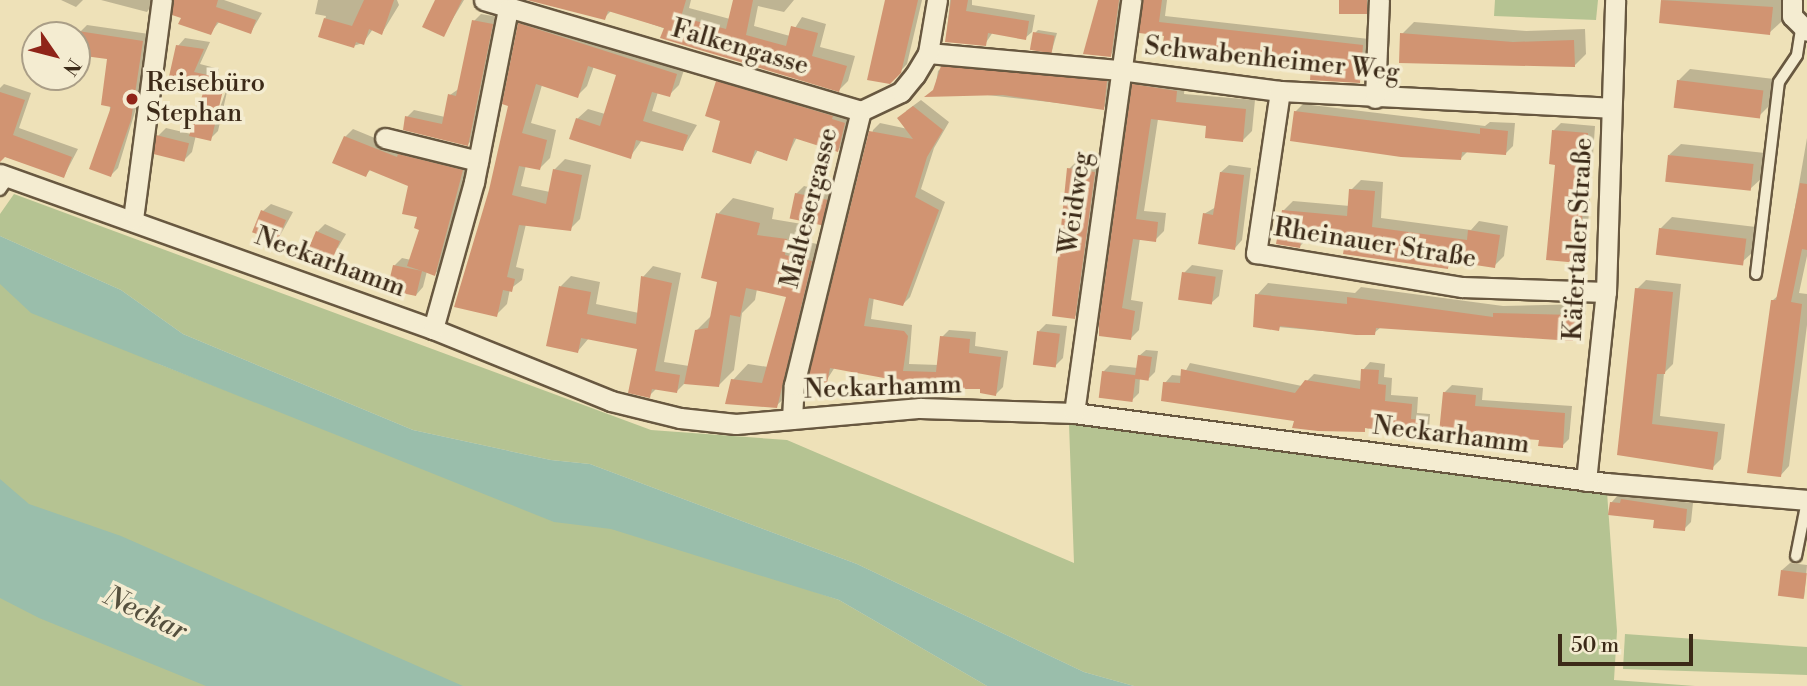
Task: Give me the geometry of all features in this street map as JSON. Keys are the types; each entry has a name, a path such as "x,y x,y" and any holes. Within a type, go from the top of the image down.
{"street":[{"path":"133,219 162,0"},
{"name":"Falkengasse","path":"484,0 860,111"},
{"name":"Maltesergasse","path":"792,419 794,385 860,111 901,92 928,53 937,0"},
{"name":"Weidweg","path":"1074,413 1131,0"},
{"path":"1375,98 1379,0"},
{"name":"Käfertaler Straße","path":"1586,481 1606,292 1615,0"},
{"path":"1793,0 1792,16 1804,30"},
{"path":"433,329 478,160 508,9"},
{"name":"Schwabenheimer Weg","path":"928,53 1120,70 1280,92 1611,108"},
{"name":"Rheinauer Straße","path":"1280,92 1256,253 1462,287 1606,292"},
{"path":"385,138 478,160"},
{"name":"Neckarhamm","path":"3,180 133,219 433,329 611,401 681,418 736,424 920,408 1074,413 1586,481 1807,500"}],"lane":[{"path":"1756,274 1779,82 1797,55 1804,30"},
{"path":"1797,556 1807,500"}],"shaded area":[{"path":"1495,0 1598,0 1596,20 1494,16"},
{"path":"14,194 651,430 787,440 1074,563 1069,424 1607,492 1617,631 1614,680 1695,686 1134,686 1084,672 857,564 590,464 551,460 413,430 183,334 121,290 0,236 0,214"},
{"path":"0,274 159,364 269,407 839,600 987,686 0,686"},
{"path":"1625,634 1807,647 1807,675 1623,669"}],"water":[{"path":"0,236 121,290 183,334 413,430 551,460 590,464 857,564 1084,672 1134,686 987,686 839,600 611,529 554,522 31,313 0,284"},
{"name":"Neckar","path":"0,479 29,504 121,536 463,686 206,686 39,618 0,598"}],"building":[{"path":"174,0 218,0 216,7 256,20 251,34 217,22 211,35 178,24 181,18 172,15"},
{"path":"364,0 394,0 382,35 369,29 364,45 356,42 354,48 318,37 324,18 352,26"},
{"path":"435,0 462,0 444,37 422,27"},
{"path":"527,0 686,0 681,17 726,29 733,0 753,0 746,35 786,46 791,26 818,33 812,56 847,66 839,92 660,38 664,28 608,11 605,20"},
{"path":"885,0 918,0 901,73 890,84 867,80"},
{"path":"951,0 968,0 966,11 1029,21 1026,40 988,33 986,46 945,42"},
{"path":"1098,0 1119,0 1111,57 1083,54"},
{"path":"1143,0 1162,0 1159,22 1363,45 1360,83 1310,80 1311,66 1161,54 1164,36 1139,33"},
{"path":"1339,0 1367,0 1367,14 1339,14"},
{"path":"1661,0 1773,7 1770,35 1659,23"},
{"path":"472,20 493,24 468,146 403,130 405,116 442,124 448,94 456,96"},
{"path":"518,23 677,74 670,97 652,92 643,121 688,135 683,151 636,140 631,159 569,139 576,118 600,126 616,75 588,66 578,98 536,84 522,133 547,140 540,170 519,166 512,195 546,204 553,169 582,175 571,231 519,225 507,277 515,279 512,292 503,290 497,317 454,307 489,190 508,106 502,104"},
{"path":"1033,32 1055,36 1052,54 1030,50"},
{"path":"91,33 143,41 131,120 111,177 89,169 111,107 101,105 107,59 91,57"},
{"path":"1400,33 1513,42 1574,40 1575,67 1399,63"},
{"path":"176,45 204,49 194,72 212,76 209,87 223,90 211,141 189,136 204,90 168,81"},
{"path":"941,66 1107,81 1104,110 1003,95 924,97 933,90"},
{"path":"1677,80 1763,91 1760,118 1674,108"},
{"path":"716,81 833,116 832,119 845,123 838,152 794,138 787,161 755,150 751,164 712,152 720,121 705,116"},
{"path":"1132,84 1177,91 1176,102 1246,109 1243,142 1205,138 1206,126 1151,119 1136,219 1158,222 1156,242 1133,239 1122,308 1135,311 1131,340 1099,336 1099,323"},
{"path":"0,92 25,100 13,135 72,157 64,178 5,157 0,162"},
{"path":"913,106 943,130 927,157 915,197 939,210 903,306 869,298 864,326 904,331 908,336 903,371 936,372 940,336 970,339 969,353 1001,357 996,396 980,393 980,389 900,389 900,381 830,368 827,383 808,379 869,131 913,139 897,118"},
{"path":"1294,111 1480,134 1480,128 1508,131 1506,155 1462,152 1461,160 1401,157 1290,141"},
{"path":"1552,130 1588,133 1579,263 1546,260 1555,165 1549,164"},
{"path":"156,135 189,143 184,162 151,153"},
{"path":"344,136 397,157 398,154 463,170 435,276 407,266 419,230 414,228 417,217 402,214 408,186 369,170 366,177 332,163"},
{"path":"1668,155 1754,164 1751,191 1665,182"},
{"path":"1067,168 1095,172 1075,319 1052,316"},
{"path":"1220,172 1244,175 1235,250 1198,244 1203,213 1213,215"},
{"path":"1800,183 1807,184 1807,250 1802,249 1791,302 1802,304 1781,477 1747,473 1771,300 1776,300"},
{"path":"1349,189 1375,191 1372,227 1467,240 1468,230 1500,235 1495,268 1449,261 1448,269 1343,254 1344,248 1301,242 1300,248 1276,244 1282,210 1347,216"},
{"path":"795,193 827,200 822,225 790,218"},
{"path":"261,210 286,220 277,242 252,232"},
{"path":"716,213 760,223 757,235 787,239 785,255 812,261 777,408 725,404 731,379 762,383 786,297 746,288 740,317 730,315 719,387 684,384 695,330 708,328 717,282 701,278"},
{"path":"1659,228 1746,239 1743,266 1656,255"},
{"path":"316,231 340,241 331,262 307,252"},
{"path":"393,265 422,271 416,296 387,290"},
{"path":"1182,272 1216,277 1212,304 1178,300"},
{"path":"641,276 672,283 655,371 680,375 677,393 652,389 650,398 628,393 637,349 581,338 578,353 546,346 559,286 591,292 587,314 636,324"},
{"path":"1635,288 1673,292 1665,374 1657,374 1652,424 1718,432 1713,470 1617,455"},
{"path":"1255,294 1347,304 1347,297 1493,317 1493,313 1575,315 1573,341 1376,328 1375,335 1280,326 1279,331 1253,327"},
{"path":"1037,331 1060,334 1056,368 1033,365"},
{"path":"1138,355 1152,357 1149,381 1135,379"},
{"path":"1181,369 1295,393 1305,380 1360,389 1361,369 1379,370 1378,384 1386,385 1385,401 1412,404 1411,419 1424,420 1422,437 1365,428 1365,432 1292,428 1294,421 1161,401 1163,382 1180,383"},
{"path":"1102,371 1136,375 1132,402 1099,398"},
{"path":"1443,392 1476,395 1475,406 1565,413 1563,448 1538,446 1539,440 1439,433"},
{"path":"1621,499 1687,509 1685,531 1653,528 1654,520 1608,515 1610,502 1620,503"},
{"path":"1781,570 1807,573 1804,599 1778,596"}],"place":[{"name":"Reisebüro Stephan","path":"132,99"}]}
